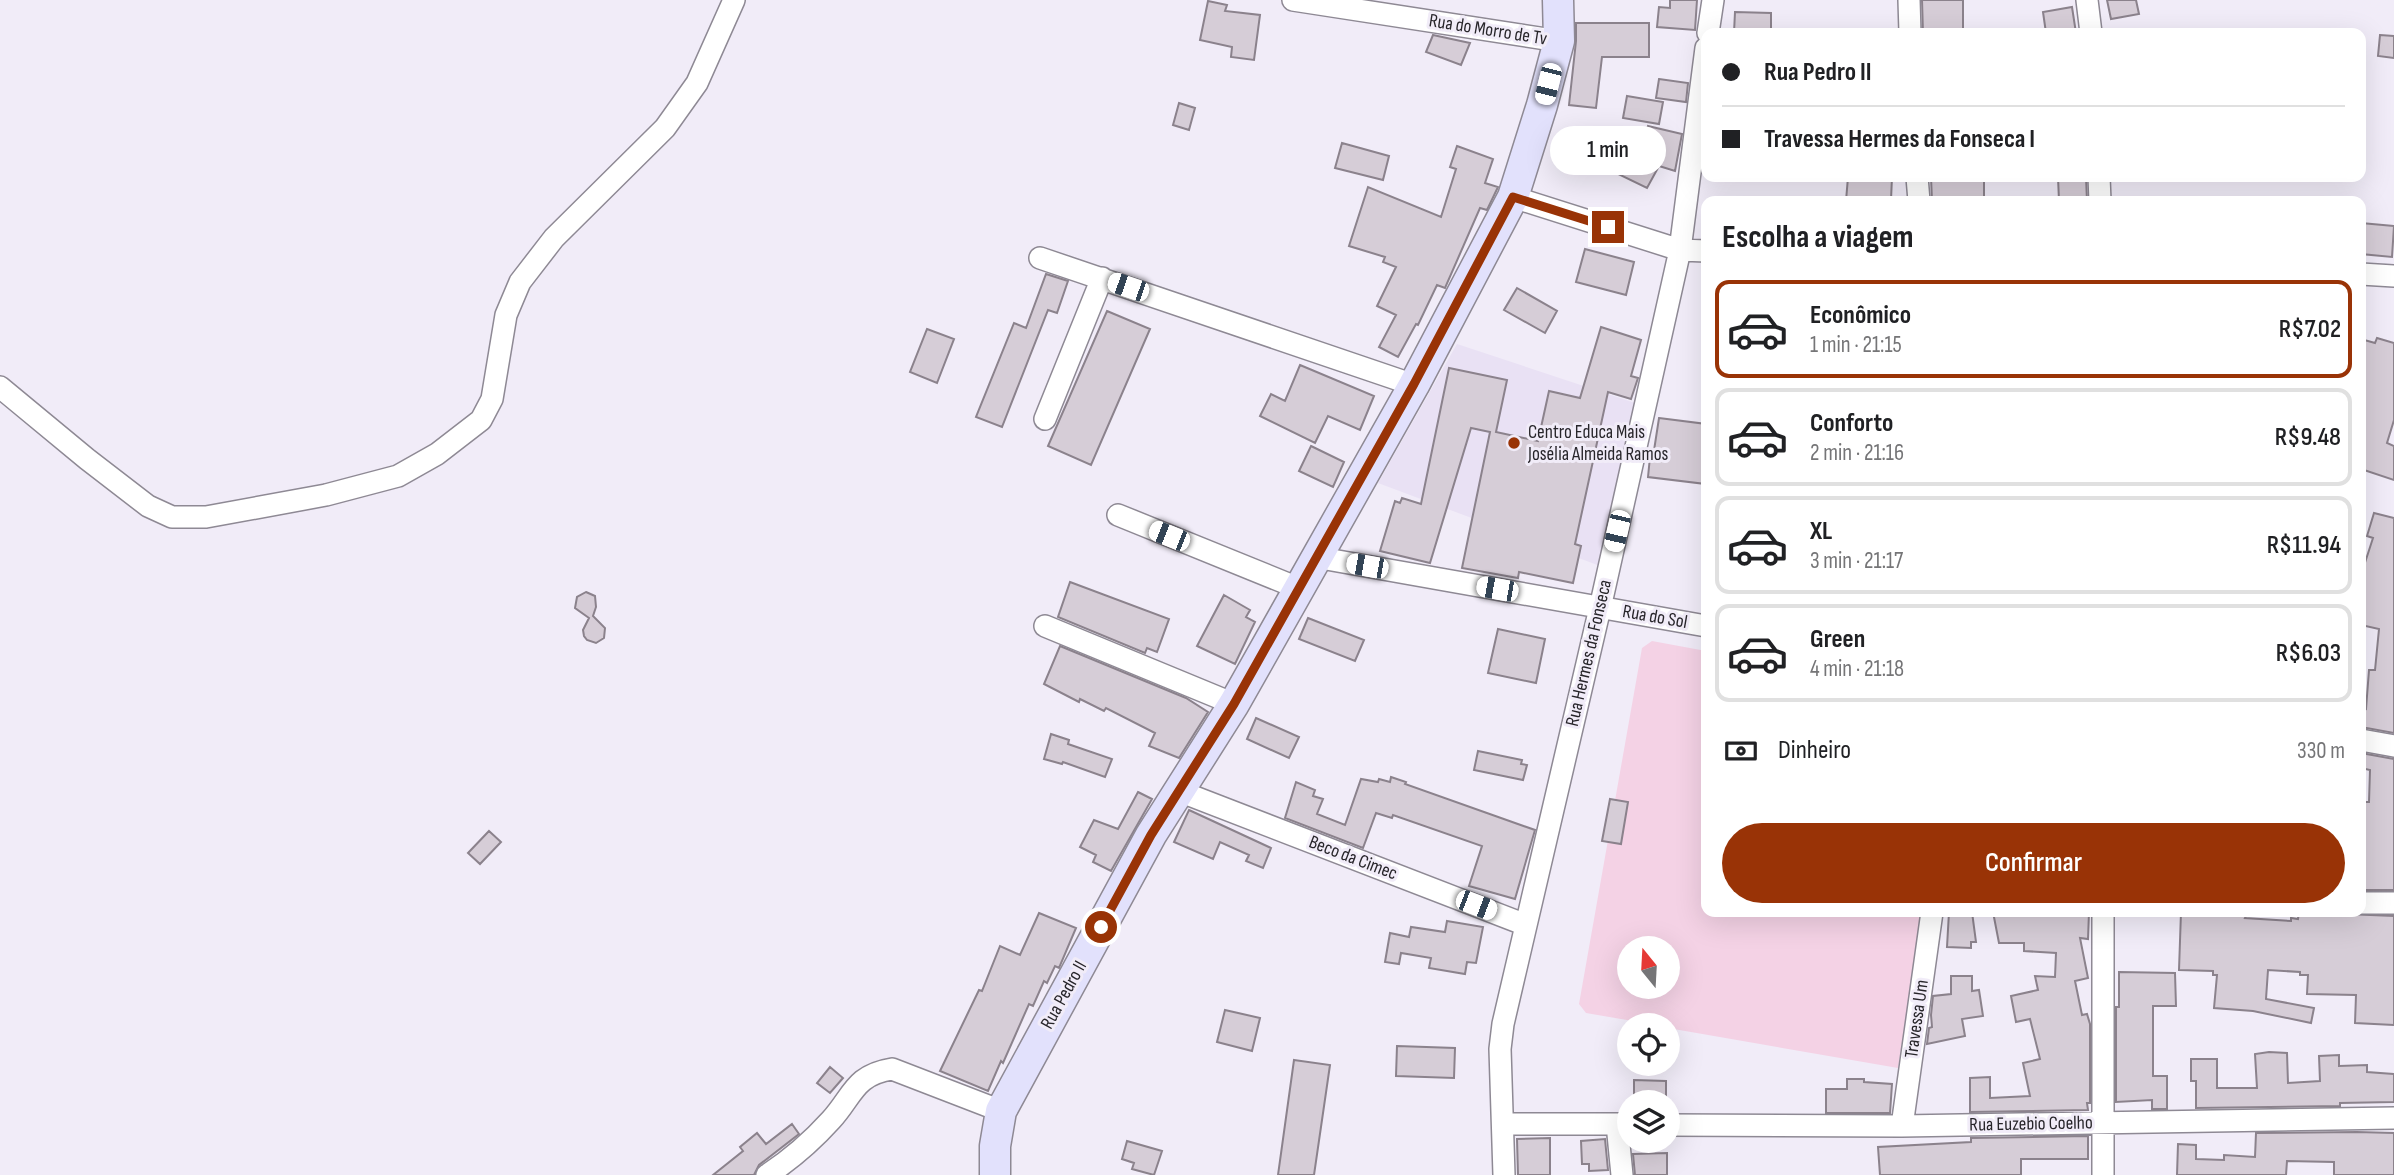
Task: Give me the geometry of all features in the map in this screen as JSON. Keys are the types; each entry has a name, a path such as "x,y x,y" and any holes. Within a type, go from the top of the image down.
{"street":[{"path":"0,387 148,506 172,517 206,517 326,495 398,476 437,454 481,420 492,398 506,316 520,282 554,237 665,128 697,83 734,0"},
{"name":"Rua do Morro de Tv","path":"1293,0 1323,2 1559,41"},
{"name":"Rua Pedro II","path":"995,1175 995,1146 1001,1111 1151,835 1234,704 1414,384 1513,197 1559,41 1558,0"},
{"path":"1709,28 1713,0"},
{"path":"1909,0 1910,28"},
{"path":"2087,0 2090,28"},
{"name":"Rua Hermes da Fonseca","path":"1504,1175 1500,1049 1503,1024 1680,250 1701,87"},
{"path":"1513,197 1680,250 1701,251"},
{"path":"1040,258 1414,384"},
{"path":"2366,274 2394,276"},
{"path":"1045,419 1102,278"},
{"path":"1118,515 1298,588"},
{"name":"Rua do Sol","path":"1315,557 1701,625"},
{"path":"1045,626 1234,704"},
{"path":"2366,741 2394,746"},
{"name":"Beco da Cimec","path":"1179,791 1526,925"},
{"path":"2366,903 2394,903"},
{"name":"Travessa Um","path":"1902,1126 1931,917"},
{"path":"2103,917 2103,1175"},
{"path":"767,1175 808,1143 833,1118 857,1084 867,1076 892,1069 1001,1111"},
{"name":"Rua Euzebio Coelho","path":"1680,1125 1902,1126 2394,1118"},
{"path":"1503,1124 1617,1124"},
{"path":"1622,1153 1622,1175"}],"shaded area":[{"name":"Centro Educa Mais Josélia Almeida Ramos","path":"1457,344 1635,403 1600,566 1378,483"},
{"path":"1652,641 1701,650 1701,917 1922,917 1898,1068 1680,1030 1680,1013 1617,1013 1617,1018 1586,1013 1579,1004 1642,648"}],"building":[{"path":"1670,0 1697,0 1695,30 1657,27 1659,7 1670,8"},
{"path":"1922,0 1963,0 1963,28 1923,28"},
{"path":"2107,0 2136,0 2139,14 2111,19"},
{"path":"1208,1 1227,5 1225,11 1260,15 1254,60 1231,57 1232,47 1200,40"},
{"path":"2072,7 2075,28 2045,28 2043,12"},
{"path":"1735,12 1771,13 1771,28 1734,28"},
{"path":"1576,23 1649,23 1649,57 1602,57 1596,108 1569,105"},
{"path":"1433,35 1470,43 1461,65 1426,52"},
{"path":"2380,35 2394,36 2394,58 2378,56"},
{"path":"1659,79 1688,83 1686,102 1656,98"},
{"path":"1627,96 1663,102 1659,124 1623,118"},
{"path":"1179,103 1195,108 1189,130 1173,125"},
{"path":"1648,126 1682,134 1675,171 1659,166 1647,188 1614,172 1618,151 1637,161"},
{"path":"1342,143 1389,156 1383,180 1335,168"},
{"path":"1457,146 1493,159 1485,183 1498,187 1487,210 1480,208 1445,288 1437,285 1418,325 1416,324 1398,357 1379,347 1396,315 1377,306 1396,267 1383,262 1385,257 1349,246 1368,187 1441,217 1456,169 1450,167"},
{"path":"1848,182 1892,182 1891,196 1846,196"},
{"path":"1931,182 1984,182 1984,196 1932,196"},
{"path":"2058,182 2086,182 2087,196 2059,196"},
{"path":"2366,223 2394,226 2392,257 2366,254"},
{"path":"1585,249 1634,262 1626,295 1576,282"},
{"path":"1046,274 1068,281 1057,313 1048,310 1002,427 976,417 1014,323 1026,328"},
{"path":"1517,288 1557,311 1545,333 1504,310"},
{"path":"1107,311 1150,329 1091,465 1048,446"},
{"path":"1601,327 1641,340 1631,376 1638,378 1631,399 1608,392 1575,544 1581,546 1573,583 1519,572 1518,578 1462,568 1490,432 1471,428 1430,563 1380,551 1395,501 1400,503 1402,498 1421,504 1449,368 1507,380 1496,432 1538,441 1549,391 1580,398"},
{"path":"927,329 954,339 937,383 910,372"},
{"path":"2377,338 2394,343 2394,420 2387,443 2394,446 2394,480 2366,471 2366,340 2375,343"},
{"path":"1300,365 1374,396 1360,430 1328,416 1315,443 1260,416 1271,394 1285,401"},
{"path":"1659,418 1701,423 1701,483 1648,477 1650,457 1653,457"},
{"path":"1311,446 1344,462 1333,487 1299,471"},
{"path":"2374,513 2394,518 2394,733 2366,728 2369,670 2375,670 2379,629 2366,626 2366,560 2373,538 2367,536"},
{"path":"1070,582 1169,619 1157,652 1147,648 1145,653 1058,617"},
{"path":"586,592 595,596 593,616 605,628 604,638 596,643 584,636 583,630 589,618 575,608 577,597"},
{"path":"1224,595 1250,610 1246,617 1255,622 1235,664 1197,646"},
{"path":"1308,618 1364,640 1355,661 1299,639"},
{"path":"1498,629 1545,639 1536,683 1488,673"},
{"path":"1060,646 1186,698 1208,712 1179,758 1149,746 1155,733 1106,708 1104,711 1080,699 1079,702 1044,684"},
{"path":"1256,718 1299,737 1289,758 1247,739"},
{"path":"1051,734 1069,740 1068,744 1112,759 1105,777 1063,762 1062,764 1044,759"},
{"path":"1478,751 1522,760 1521,764 1527,765 1523,780 1474,770"},
{"path":"2366,754 2394,759 2394,890 2366,890 2366,802 2369,802 2370,770 2366,769"},
{"path":"1391,777 1535,830 1515,899 1469,886 1482,846 1393,815 1392,818 1376,813 1363,848 1285,818 1296,782 1315,790 1313,796 1323,799 1317,814 1345,825 1361,779 1390,782"},
{"path":"1138,792 1152,799 1111,871 1093,862 1096,855 1080,847 1094,820 1118,829"},
{"path":"1610,799 1628,802 1621,844 1602,841"},
{"path":"1189,810 1271,848 1263,868 1246,861 1249,855 1220,842 1213,859 1174,842"},
{"path":"489,831 501,842 480,864 468,853"},
{"path":"1039,913 1076,928 1059,968 1055,966 1047,983 1044,981 1033,1006 1029,1004 988,1091 940,1071 979,990 982,991 1000,946 1020,955"},
{"path":"2394,916 2394,1025 2355,1023 2356,995 2307,994 2308,975 2300,975 2300,972 2268,970 2266,999 2314,1008 2311,1023 2253,1011 2214,1008 2217,975 2213,975 2213,971 2179,970 2181,917 2246,917 2291,921 2291,918 2298,917"},
{"path":"1949,917 1973,917 1976,942 1971,942 1971,948 1947,947"},
{"path":"1994,917 2089,917 2088,939 2080,938 2088,978 2075,981 2082,1015 2087,1014 2090,1024 2088,1110 1970,1112 1970,1078 1990,1077 1990,1098 2030,1096 2023,1063 2040,1059 2030,1019 2016,1022 2011,996 2038,990 2035,976 2055,977 2056,953 2024,951 2024,943 1999,943"},
{"path":"1447,921 1483,927 1476,963 1467,962 1465,974 1429,968 1431,958 1401,953 1399,964 1385,962 1390,933 1409,937 1411,927 1445,932"},
{"path":"2119,972 2175,973 2176,1006 2153,1006 2153,1076 2167,1076 2167,1109 2152,1109 2152,1100 2116,1102 2116,1007 2119,1007"},
{"path":"1951,976 1972,976 1972,991 1979,990 1983,1016 1962,1019 1965,1036 1927,1044 1929,1028 1932,1027 1933,996 1951,994"},
{"path":"1225,1010 1260,1018 1252,1051 1217,1042"},
{"path":"1397,1046 1455,1048 1454,1078 1396,1076"},
{"path":"2287,1053 2288,1083 2320,1081 2319,1056 2339,1055 2339,1066 2367,1065 2367,1072 2394,1074 2394,1102 2340,1103 2340,1106 2196,1108 2196,1081 2191,1081 2191,1059 2217,1059 2217,1088 2257,1088 2255,1054"},
{"path":"1294,1060 1330,1065 1314,1175 1278,1175"},
{"path":"830,1067 843,1078 830,1093 817,1083"},
{"path":"1847,1079 1892,1084 1890,1113 1826,1113 1826,1089 1847,1089"},
{"path":"1634,1080 1666,1081 1666,1090 1634,1090"},
{"path":"792,1124 799,1134 759,1165 754,1175 713,1175 743,1151 740,1147 757,1133 766,1144"},
{"path":"2256,1133 2394,1133 2394,1175 2334,1175 2334,1162 2287,1161 2286,1175 2177,1175 2178,1144 2196,1145 2196,1159 2224,1160 2224,1155 2255,1157"},
{"path":"2088,1136 2088,1159 2021,1159 2021,1175 1880,1175 1878,1147 1971,1142 1971,1138"},
{"path":"1550,1138 1550,1175 1518,1175 1517,1139"},
{"path":"1605,1139 1608,1170 1589,1171 1589,1164 1582,1164 1581,1141"},
{"path":"1127,1141 1162,1151 1154,1175 1132,1169 1134,1163 1122,1159"},
{"path":"1667,1153 1667,1175 1635,1175 1633,1154"}],"place":[{"name":"Centro Educa Mais Josélia Almeida Ramos","path":"1514,443"}],"route":[{"path":"1101,927 1151,835 1234,704 1414,384 1513,197 1608,227"}]}
